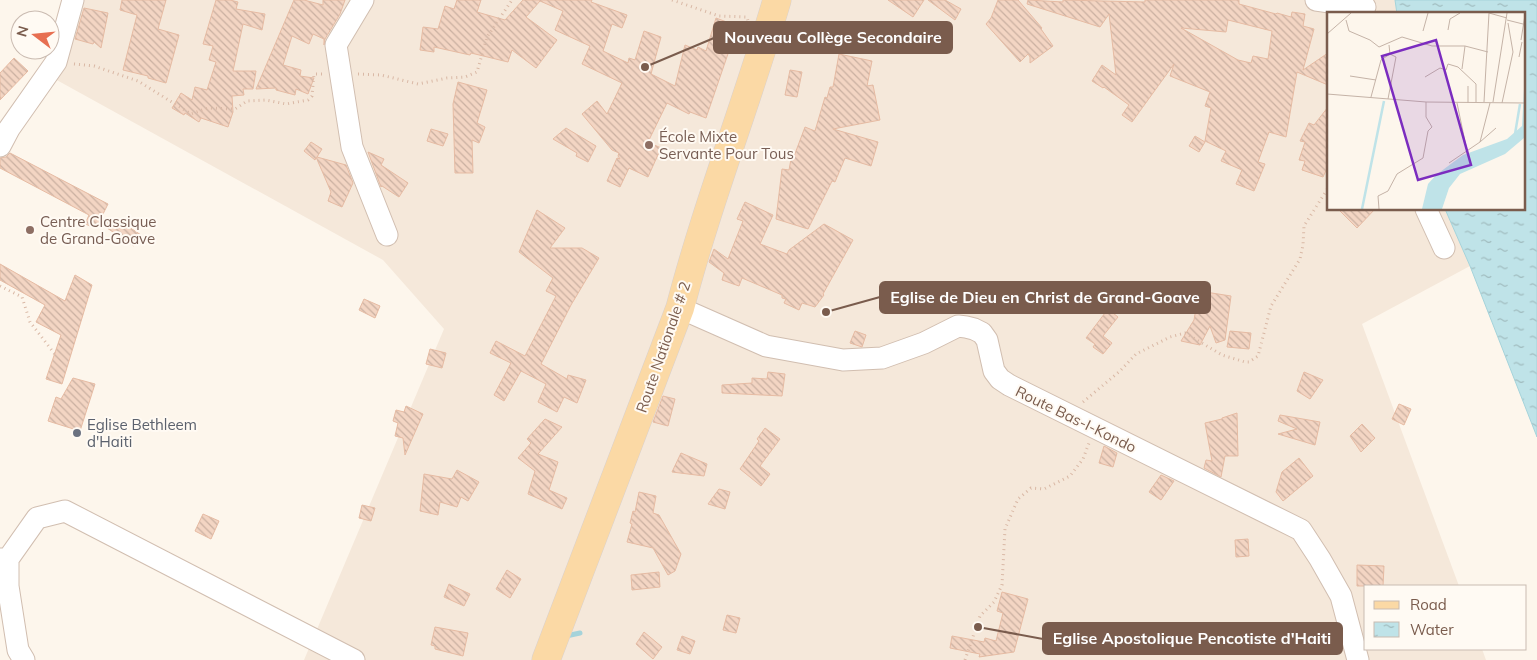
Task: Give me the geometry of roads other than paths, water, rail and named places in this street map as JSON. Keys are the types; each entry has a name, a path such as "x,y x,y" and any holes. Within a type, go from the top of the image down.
{"main road":[{"name":"Route Nationale # 2","path":"546,660 680,308 694,254 762,52 777,0"}],"street":[{"path":"0,146 9,129 53,65 73,0"},
{"path":"363,0 336,45 352,147 387,235"},
{"path":"1316,0 1365,7"},
{"path":"1426,210 1444,248"},
{"name":"Route Bas-I-Kondo","path":"680,308 766,346 843,360 882,358 924,343 958,326 974,329 987,340 994,371 1000,379 1009,385 1302,530 1341,596 1358,660"},
{"path":"24,660 18,650 4,559 36,518 65,511 354,660"}],"water":[{"path":"1395,0 1537,0 1537,437 1470,266 1445,210 1524,210 1524,12 1397,12"}],"waterway":[{"path":"566,636 580,633"}],"place":[{"name":"Nouveau Collège Secondaire","path":"645,67"},
{"name":"École Mixte Servante Pour Tous","path":"649,145"},
{"name":"Centre Classique de Grand-Goave","path":"30,230"},
{"name":"Eglise de Dieu en Christ de Grand-Goave","path":"826,312"},
{"name":"Eglise Bethleem d'Haiti","path":"77,433"},
{"name":"Eglise Apostolique Pencotiste d'Haiti","path":"978,627"}]}
